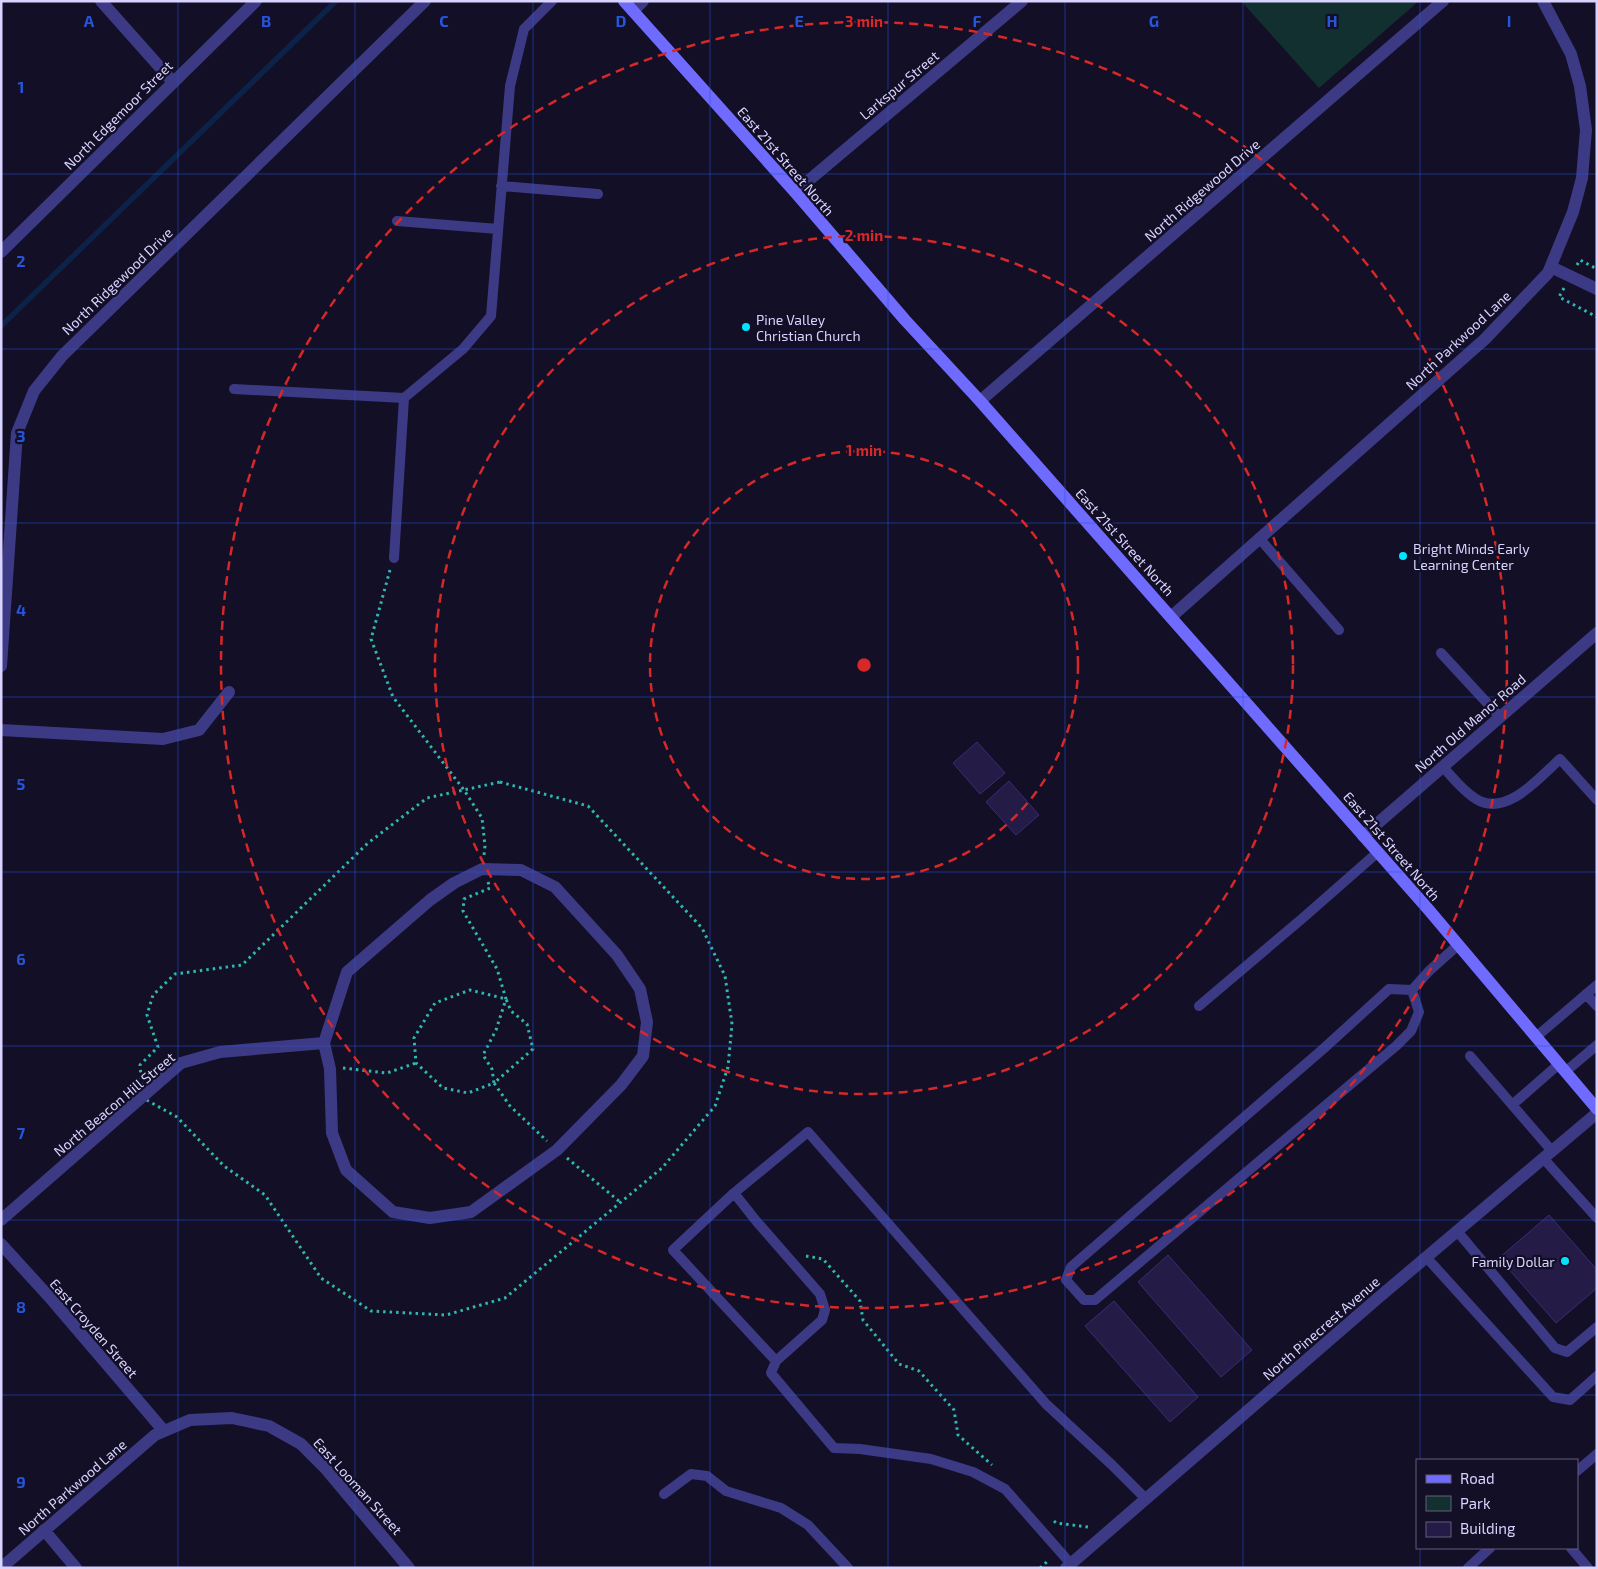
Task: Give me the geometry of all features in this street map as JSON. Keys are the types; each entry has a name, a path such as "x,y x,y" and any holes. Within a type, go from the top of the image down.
{"main road":[{"name":"East 21st Street North","path":"628,6 795,192 905,320 980,401 1364,836 1597,1109"}],"street":[{"path":"101,1 173,82"},
{"name":"North Edgemoor Street","path":"4,244 256,1"},
{"name":"North Ridgewood Drive","path":"1,666 17,433 34,391 62,356 425,1"},
{"path":"628,6 643,1"},
{"name":"Larkspur Street","path":"795,192 1022,1"},
{"name":"North Ridgewood Drive","path":"980,401 1443,1"},
{"name":"North Parkwood Lane","path":"1171,617 1485,339 1548,273 1573,212 1582,178 1586,130 1580,86 1571,54 1542,1"},
{"path":"1551,267 1597,289"},
{"name":"North Old Manor Road","path":"1364,836 1597,633"},
{"path":"1,730 163,739 199,730 229,692"},
{"path":"482,869 521,870 555,887 618,955 640,989 647,1022 644,1056 621,1085 557,1150 471,1212 430,1218 393,1212 346,1170 332,1133 330,1069 324,1043 347,972 430,900 454,883 482,869"},
{"name":"North Beacon Hill Street","path":"1,1220 181,1063 220,1052 324,1043"},
{"name":"North Pinecrest Avenue","path":"1069,1566 1426,1257 1597,1113"},
{"name":"East Croyden Street","path":"1,1244 52,1300 164,1431"},
{"name":"East Looman Street","path":"164,1431 190,1420 232,1418 269,1426 301,1444 319,1462 409,1568"},
{"name":"North Parkwood Lane","path":"1,1568 155,1435 164,1431"},
{"path":"44,1530 76,1568"}],"lane":[{"path":"234,390 404,398 463,349 491,316 510,86 524,29 552,1"},
{"path":"502,186 598,194"},
{"path":"397,221 498,229"},
{"path":"394,558 404,398"},
{"path":"1259,538 1339,630"},
{"path":"1441,653 1500,717"},
{"path":"1443,767 1477,800 1489,804 1500,804 1514,798 1560,759 1597,800"},
{"path":"1199,1006 1378,852"},
{"path":"1412,990 1429,971 1458,945"},
{"path":"1536,1037 1597,985"},
{"path":"1389,989 1412,990 1419,1012 1411,1031 1396,1046 1095,1300 1084,1300 1066,1280 1070,1267 1286,1082 1389,989"},
{"path":"1586,994 1597,1006"},
{"path":"1512,1105 1597,1045"},
{"path":"1470,1056 1512,1105 1547,1155 1597,1218"},
{"path":"776,1361 673,1250 734,1193 808,1132 1046,1404 1146,1499"},
{"path":"734,1193 820,1294 825,1310 822,1320 776,1361 771,1373 834,1448 860,1449 931,1459 973,1472 1005,1489 1069,1566"},
{"path":"1457,1231 1555,1348 1567,1352 1597,1327"},
{"path":"1426,1257 1553,1397 1570,1400 1597,1376"},
{"path":"1578,1470 1597,1454"},
{"path":"664,1494 691,1474 707,1476 726,1491 781,1508 808,1525 848,1568"},
{"path":"1468,1568 1489,1549"},
{"path":"1572,1549 1588,1568"}],"path":[{"path":"394,558 371,639 393,697 464,790 482,818 486,846 482,869 490,888 464,899 463,911 497,969 511,1011 527,1024 532,1049 494,1083 468,1094 443,1088 416,1062 414,1038 435,1002 470,990 506,999"},
{"path":"506,999 496,1030 483,1054 492,1069 494,1083 510,1106 557,1150 620,1202"},
{"path":"330,1069 340,1068 387,1073 416,1062"},
{"path":"799,1250 806,1256 823,1259 860,1300 863,1320 900,1364 919,1371 954,1410 958,1434 993,1466"},
{"path":"1049,1517 1056,1523 1088,1527"}],"green space":[{"path":"1241,1 1419,1 1319,88"}],"building":[{"path":"977,742 1005,773 980,794 953,763"},
{"path":"1009,781 1039,815 1016,835 986,802"},
{"path":"1549,1215 1597,1270 1597,1288 1556,1323 1499,1258"},
{"path":"1168,1255 1252,1350 1221,1377 1138,1282"},
{"path":"1114,1301 1198,1397 1170,1422 1085,1326"}],"waterway":[{"path":"1,326 336,1"}],"place":[{"name":"Pine Valley Christian Church","path":"746,327"},
{"name":"Bright Minds Early Learning Center","path":"1403,556"},
{"name":"Family Dollar","path":"1565,1261"}]}
